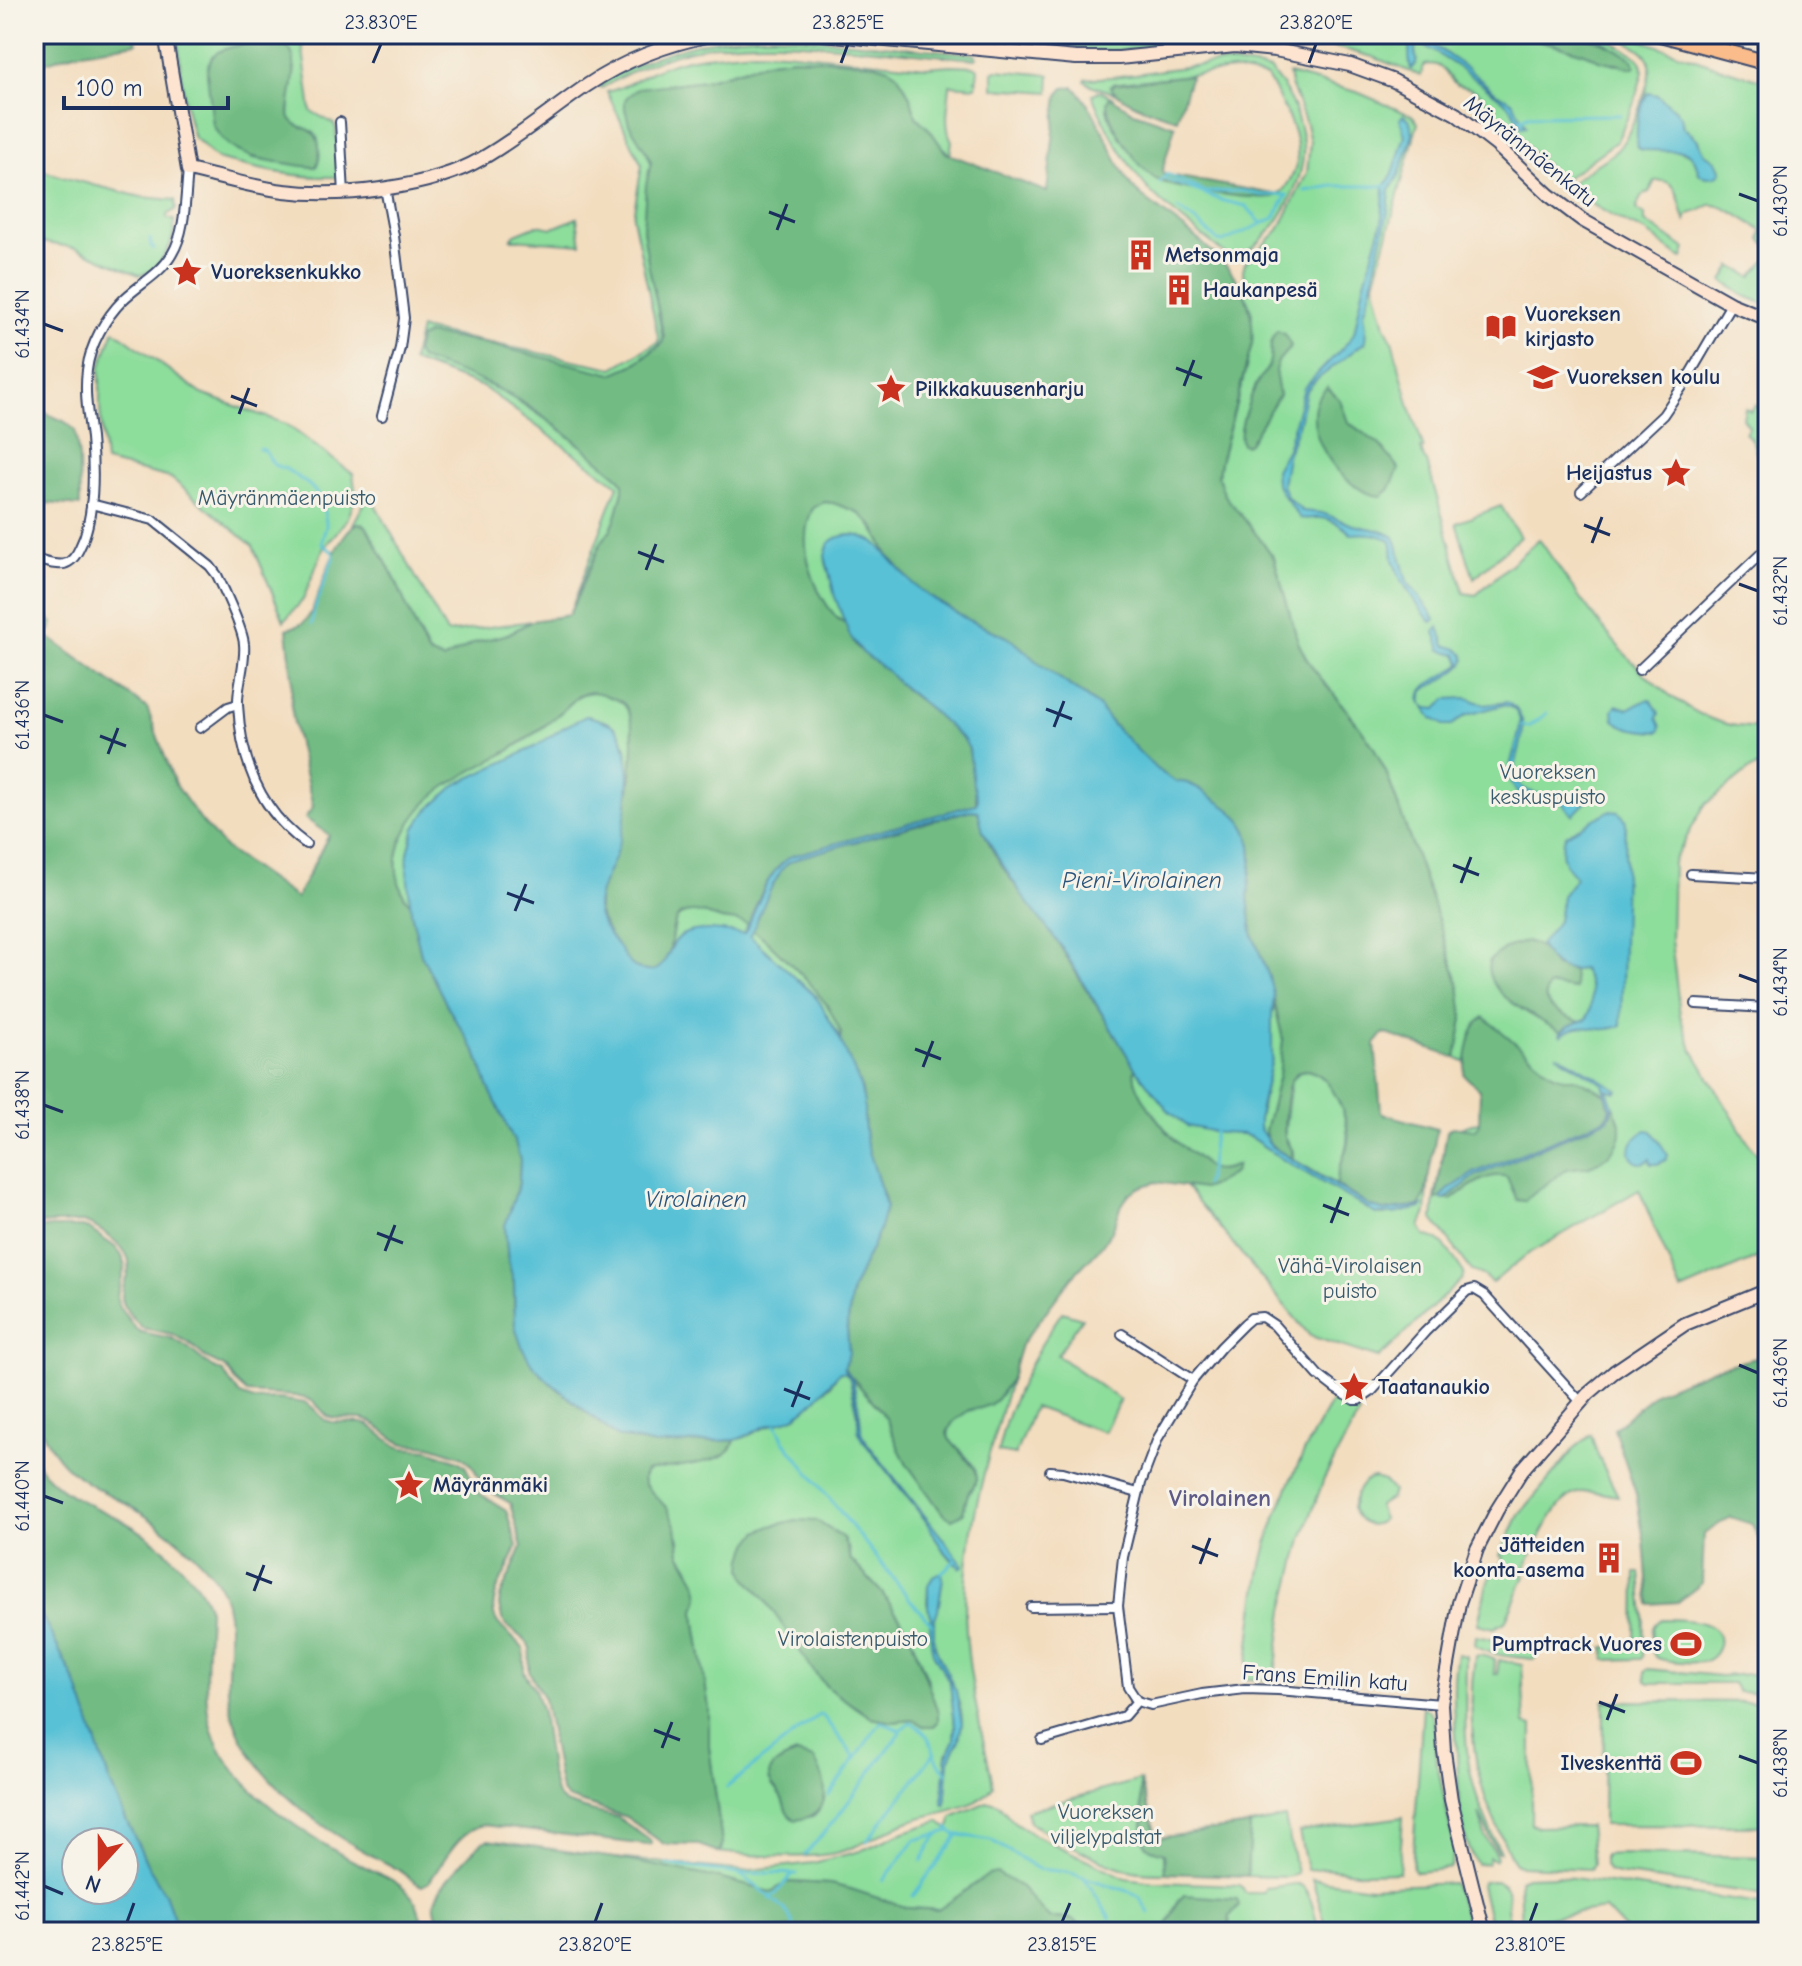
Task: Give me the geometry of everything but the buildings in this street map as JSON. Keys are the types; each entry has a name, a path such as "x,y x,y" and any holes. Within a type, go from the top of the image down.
{"main road":[{"path":"1660,34 1768,63"}],"street":[{"path":"34,559 59,565 70,561 85,537 91,504 92,451 86,404 89,359 104,324 123,300 158,273 174,252 182,228 188,170 165,34"},
{"path":"188,170 283,191 344,194 413,184 478,161 623,64 665,47 716,34"},
{"name":"Mäyränmäenkatu","path":"823,34 1076,58 1119,58 1235,46 1275,50 1350,65 1394,81 1456,114 1477,128 1549,195 1582,220 1731,304 1768,319"},
{"path":"340,122 344,194"},
{"path":"382,416 400,348 404,318 385,188"},
{"path":"1581,492 1663,415 1731,304"},
{"path":"91,504 153,520 217,575 244,642 238,704 246,755 254,782 281,823 306,844"},
{"path":"1639,670 1768,547"},
{"path":"200,728 228,707 238,704"},
{"path":"1691,874 1768,878"},
{"path":"1696,1004 1768,1008"},
{"path":"1042,1740 1124,1716 1137,1701 1128,1687 1118,1606 1123,1557 1138,1493 1158,1438 1193,1380 1251,1318 1262,1317 1274,1325 1318,1375 1354,1400 1363,1398 1425,1332 1467,1291 1474,1289 1484,1295 1580,1401"},
{"path":"1484,1932 1451,1800 1441,1704 1459,1603 1477,1549 1522,1470 1580,1401 1614,1372 1685,1324 1768,1290"},
{"path":"1122,1334 1193,1380"},
{"path":"1050,1471 1138,1493"},
{"path":"1031,1607 1118,1606"},
{"name":"Frans Emilin katu","path":"1137,1701 1151,1705 1204,1693 1245,1689 1441,1704"}],"green space":[{"path":"70,34 134,34 137,43 75,53 34,66 34,39"},
{"path":"178,34 223,41 240,34 301,34 311,111 336,128 338,177 278,173 224,161 211,154 194,138 190,125","holes":["220,51 295,67 289,115 296,125 316,136 319,147 316,167 253,158 212,56"]},
{"path":"909,34 1230,34 1216,40 1096,51"},
{"path":"1286,34 1370,34 1384,40 1385,34 1407,34 1411,68 1417,59 1415,48 1419,42 1503,100 1522,127 1511,103 1416,34 1518,34 1599,60 1634,67 1634,61 1603,41 1562,34 1600,34 1638,57 1643,72 1634,103 1617,141 1563,180 1504,122 1495,120 1482,96 1457,85 1440,67 1425,65 1421,76 1373,57"},
{"path":"1518,34 1586,37 1611,46 1629,57 1635,65 1633,68 1599,60"},
{"path":"1614,34 1624,34 1768,82 1768,247 1761,240 1762,231 1722,207 1709,205 1689,214 1686,221 1674,188 1664,181 1655,181 1649,192 1642,196 1636,210 1645,215 1645,222 1686,249 1683,258 1646,232 1606,213 1572,190 1571,184 1576,179 1621,145 1645,90 1650,69 1648,58 1638,48","holes":["1646,94 1657,95 1681,117 1683,127 1721,169 1699,173 1691,156 1674,150"]},
{"path":"777,35 974,54 977,58 806,43 746,42 689,50 599,87 622,71 685,47 720,39"},
{"path":"272,39 291,51 294,71 289,116 317,139 320,155 316,167 243,153 226,143 213,125 207,73 211,59 225,49"},
{"path":"754,51 926,67 974,66 978,69 977,81 976,87 950,85 947,121 952,141 950,155 916,117 904,85 838,60 793,58 770,61 705,80 639,88 647,153 651,162 643,230 663,341 633,365 612,374 600,372 480,381 517,400 552,424 623,483 616,517 569,615 618,485 483,387 412,361 420,329 613,368 659,341 633,217 642,165 607,92 686,59"},
{"path":"793,58 838,60 889,68 904,85 916,117 930,130 946,153 1047,192 1058,95 1064,88 1074,87 1090,107 1132,186 1212,251 1238,282 1252,321 1252,344 1218,476 1224,494 1274,558 1298,642 1306,658 1360,727 1386,772 1459,985 1463,1018 1456,1058 1384,1033 1375,1044 1383,1114 1437,1129 1425,1196 1419,1206 1385,1211 1369,1206 1337,1185 1348,1131 1334,1093 1328,1083 1313,1071 1298,1073 1289,1087 1284,1132 1293,1159 1275,1148 1265,1131 1279,1075 1283,1040 1269,977 1252,933 1248,897 1251,845 1241,821 1198,788 1175,781 1156,769 1093,702 1017,644 927,595 888,555 874,527 858,512 833,503 824,502 813,508 808,521 806,550 820,593 836,617 846,624 859,650 963,738 970,755 976,804 792,856 770,878 748,925 697,912 681,914 673,927 667,959 648,972 636,968 627,960 606,928 598,907 600,890 620,837 631,772 631,721 626,706 621,702 596,692 578,696 529,737 452,782 426,803 401,841 398,876 403,894 411,904 421,954 449,1009 476,1052 516,1145 520,1160 519,1183 505,1226 508,1261 514,1283 514,1309 545,1378 616,1436 655,1445 735,1440 730,1450 722,1456 690,1465 646,1471 643,1477 644,1484 667,1508 676,1527 680,1553 697,1583 696,1623 709,1709 709,1747 722,1844 718,1852 699,1845 664,1844 626,1817 567,1798 561,1791 544,1699 529,1671 530,1648 506,1625 499,1606 522,1547 510,1503 485,1489 472,1465 461,1456 430,1446 405,1444 363,1419 327,1416 308,1399 247,1393 226,1368 207,1359 189,1343 172,1334 143,1328 133,1318 122,1296 129,1268 128,1258 112,1238 83,1222 34,1224 34,594 39,589 44,591 46,613 53,623 47,636 147,708 175,784 202,822 226,849 296,898 329,835 305,818 313,807 291,706 292,677 287,629 302,623 310,614 332,557 344,536 358,523 366,526 394,577 424,646 429,654 443,660 474,643 508,634 532,621 569,615 601,543 611,529 623,491 623,483 618,476 528,406 487,384 420,359 416,352 419,339 427,334 479,342 612,374 633,365 662,344 664,337 643,230 651,162 629,124 625,100 639,88 705,80 770,61"},
{"path":"1221,63 1271,70 1293,106 1301,132 1303,154 1301,171 1286,208 1262,239 1235,260 1183,221 1148,189 1120,149 1092,94 1100,91 1115,99 1110,97 1107,109 1113,125 1136,158 1157,179 1190,189 1273,197 1281,193 1290,180 1298,154 1287,114 1267,77 1233,70 1112,84 1116,94 1085,81"},
{"path":"993,72 1050,75 1049,92 993,88"},
{"name":"Vuoreksen keskuspuisto","path":"1289,74 1357,92 1413,116 1418,123 1374,283 1464,593 1476,595 1539,539 1607,632 1665,692 1698,713 1732,725 1768,726 1768,763 1749,770 1704,806 1673,862 1671,940 1680,1015 1692,1049 1749,1144 1768,1166 1768,1253 1681,1291 1639,1190 1525,1256 1492,1283 1472,1271 1433,1219 1448,1132 1502,1114 1512,1081 1456,1058 1463,1018 1459,985 1386,772 1360,727 1306,658 1298,642 1274,558 1230,504 1218,476 1246,369 1252,313 1245,294 1245,263 1279,230 1307,173 1310,142"},
{"path":"1191,75 1177,119 1132,103 1110,87 1114,84"},
{"path":"1110,97 1134,112 1175,126 1163,174 1279,195 1253,197 1217,194 1156,179 1141,166 1118,133 1108,111"},
{"path":"34,165 66,178 141,197 175,200 176,209 167,215 167,219 174,220 174,228 166,254 154,268 139,275 76,248 34,241"},
{"path":"577,218 581,244 511,239 515,234 537,225 553,228"},
{"path":"1768,258 1768,305 1743,295 1723,281 1732,266 1752,277"},
{"name":"Mäyränmäenpuisto","path":"114,330 202,394 286,424 353,474 356,496 348,518 323,549 303,600 284,621 253,546 171,478 105,462 100,368"},
{"path":"1277,331 1285,334 1291,346 1275,370 1279,395 1245,445 1242,444 1241,431 1245,414 1257,383 1268,367 1272,339"},
{"path":"1327,387 1340,400 1348,422 1380,445 1399,469 1389,490 1381,496 1367,493 1354,485 1330,461 1322,447 1314,416 1317,400"},
{"path":"1755,405 1768,412 1768,472 1745,433 1749,426 1743,418 1745,408 1751,411"},
{"path":"34,408 64,421 75,430 80,506 34,502"},
{"path":"371,497 447,633 532,621 508,634 474,643 443,660 429,654 394,577 366,526 353,524"},
{"path":"823,502 847,507 864,518 888,555 872,541 857,535 845,535 828,546 826,563 845,623 834,615 824,601 808,563 806,525 811,511"},
{"path":"1501,506 1520,537 1474,578 1456,523"},
{"path":"595,691 619,700 629,712 633,745 629,789 626,747 613,726 588,716 564,727 536,747 457,784 426,812 415,828 408,853 411,904 408,902 399,884 399,849 405,832 427,802 456,779 528,738 578,696"},
{"path":"971,810 978,811 998,860 1054,936 1135,1068 1134,1076 1141,1095 1154,1115 1176,1141 1208,1167 1215,1170 1237,1165 1234,1173 1203,1189 1156,1182 1129,1194 1111,1233 1072,1277 1021,1345 1011,1378 997,1399 981,1408 969,1410 953,1422 947,1433 975,1469 977,1477 968,1493 963,1513 952,1519 943,1514 907,1464 887,1420 877,1406 844,1368 849,1353 847,1329 852,1290 879,1231 886,1207 885,1199 866,1141 862,1090 844,1052 841,1033 828,1006 803,976 752,930 773,882 793,859"},
{"path":"699,911 748,925 743,934 714,931 684,934 670,951 676,918 687,912"},
{"path":"752,930 780,953 821,997 838,1026 840,1039 819,1001 751,938"},
{"path":"1527,941 1540,947 1555,966 1573,971 1575,989 1553,986 1548,987 1545,994 1549,1006 1581,1022 1561,1032 1513,1003 1493,983 1489,972 1490,960 1505,948"},
{"path":"1274,1003 1283,1040 1266,1139 1258,1124 1272,1058"},
{"path":"1484,1017 1554,1075 1575,1078 1606,1094 1610,1111 1605,1119 1474,1173 1436,1199 1447,1131 1452,1127 1475,1130 1479,1125 1480,1090 1464,1073 1471,1034"},
{"name":"Vähä-Virolaisen puisto","path":"1135,1068 1167,1109 1214,1132 1250,1137 1376,1214 1384,1215 1419,1205 1425,1196 1429,1174 1426,1213 1420,1227 1425,1236 1437,1240 1448,1249 1464,1273 1462,1279 1379,1358 1310,1336 1154,1149 1168,1133 1140,1093 1134,1076"},
{"path":"1307,1070 1329,1084 1344,1117 1347,1142 1337,1185 1293,1159 1293,1151 1285,1136 1291,1080"},
{"path":"1613,1106 1621,1125 1620,1138 1611,1152 1597,1163 1565,1170 1524,1201 1517,1200 1507,1177 1500,1176 1485,1179 1451,1200 1445,1200 1475,1176 1606,1120"},
{"path":"34,1229 89,1229 115,1247 125,1266 117,1296 119,1307 136,1329 171,1338 186,1346 211,1367 223,1372 240,1395 254,1400 306,1403 325,1420 369,1425 402,1448 429,1450 465,1466 479,1493 506,1510 517,1546 495,1595 494,1615 501,1627 524,1650 524,1672 535,1690 542,1712 556,1794 565,1803 617,1817 652,1844 484,1825 459,1840 429,1882 422,1886 313,1818 265,1774 247,1748 234,1720 228,1691 228,1615 220,1586 192,1553 157,1524 69,1469 53,1450 34,1413"},
{"path":"1062,1312 1082,1318 1057,1355 1120,1400 1104,1432 1034,1407 1015,1455 998,1452 1023,1379"},
{"path":"1768,1355 1768,1557 1752,1524 1730,1517 1704,1534 1702,1583 1678,1602 1649,1604 1644,1540 1636,1494 1614,1429 1656,1392 1716,1368"},
{"path":"842,1371 849,1376 861,1428 852,1378 887,1420 907,1464 943,1514 965,1507 977,1477 973,1465 949,1439 951,1425 962,1414 994,1402 1011,1378 977,1502 965,1597 970,1671 993,1786 987,1794 967,1805 910,1821 841,1852 788,1857 718,1852 722,1844 709,1747 709,1709 695,1610 699,1597 689,1567 680,1553 679,1539 654,1495 644,1484 643,1477 646,1471 710,1460 730,1449 735,1440 796,1416 830,1386","holes":["862,1431 867,1443 945,1542 956,1565 864,1442","848,1547 851,1560 882,1593 912,1640 928,1680 924,1726 914,1720 892,1722 872,1718 828,1688 747,1579","940,1573 941,1579 933,1633 935,1644 957,1697 962,1720 948,1765 946,1803 942,1802 947,1754 954,1740 955,1727 950,1683 932,1649 932,1617 927,1603 928,1585","781,1795 824,1799 818,1812 810,1817 787,1813"]},
{"path":"1333,1399 1359,1414 1324,1479 1302,1539 1284,1610 1274,1680 1246,1679 1258,1583 1272,1527 1300,1462"},
{"path":"1591,1435 1618,1496 1585,1492 1566,1499 1551,1518 1522,1574 1525,1576 1505,1622 1494,1628 1478,1624 1486,1588 1495,1566 1499,1567 1503,1557 1500,1555 1519,1515 1575,1448"},
{"path":"34,1456 56,1484 148,1537 174,1559 196,1584 209,1610 206,1669 208,1714 220,1749 234,1770 272,1808 295,1825 405,1890 416,1903 425,1932 179,1932 165,1894 140,1849 140,1826 129,1826 127,1822 110,1783 79,1690 34,1600"},
{"path":"1374,1478 1384,1481 1393,1491 1391,1498 1378,1506 1383,1519 1369,1524 1361,1521 1352,1508 1362,1485"},
{"name":"Virolaistenpuisto","path":"796,1520 817,1521 843,1538 851,1560 900,1618 912,1640 938,1712 938,1722 934,1726 923,1726 914,1720 892,1722 872,1718 828,1688 747,1579 743,1569 744,1558 758,1532"},
{"path":"1636,1573 1640,1573 1644,1616 1643,1656 1641,1659 1605,1660 1604,1647 1635,1647"},
{"name":"Pumptrack Vuores","path":"1661,1619 1694,1621 1711,1627 1719,1637 1718,1648 1706,1661 1671,1661 1656,1657 1652,1649 1652,1630"},
{"path":"1476,1636 1530,1647 1536,1658 1488,1652 1475,1646"},
{"path":"1457,1654 1466,1656 1465,1721 1473,1783 1500,1852 1497,1852 1479,1813 1485,1836 1497,1857 1495,1860 1489,1857 1488,1863 1477,1864 1462,1823 1454,1701"},
{"path":"1475,1656 1495,1659 1494,1674 1497,1674 1499,1660 1522,1665 1525,1724 1532,1726 1531,1824 1537,1827 1589,1826 1593,1864 1590,1869 1521,1866 1511,1857 1482,1788 1472,1732"},
{"path":"1648,1669 1720,1676 1768,1673 1768,1693 1738,1692 1733,1683 1650,1683 1646,1681 1645,1672"},
{"name":"Ilveskenttä","path":"1604,1701 1768,1702 1768,1826 1603,1825"},
{"path":"1423,1707 1430,1711 1434,1719 1437,1763 1456,1855 1452,1857 1451,1868 1418,1872 1412,1868"},
{"path":"797,1754 814,1759 825,1788 822,1806 807,1817 795,1820 788,1814 769,1777 776,1764"},
{"name":"Vuoreksen viljelypalstat","path":"1140,1780 1144,1840 1151,1849 1164,1853 1165,1873 1133,1871 1107,1863 1029,1821 1026,1811"},
{"path":"1140,1780 1157,1838 1250,1825 1247,1876 1165,1873 1164,1853 1149,1848 1144,1840"},
{"path":"987,1802 998,1804 1013,1821 1032,1834 1126,1878 1240,1885 1245,1893 1264,1893 1265,1888 1298,1884 1310,1897 1319,1932 1094,1932 1071,1919 1044,1915 908,1908 830,1884 791,1882 771,1892 615,1858 743,1871 813,1863 860,1851 939,1821 948,1829 952,1817"},
{"path":"1403,1817 1399,1872 1307,1870 1299,1832"},
{"path":"1285,1818 1297,1873 1288,1877 1247,1876 1250,1825"},
{"path":"488,1840 615,1858 771,1892 791,1882 830,1884 908,1908 938,1910 988,1875 997,1873 1021,1887 1049,1918 1071,1919 1094,1932 960,1932 822,1923 763,1932 442,1932 435,1908 438,1895 466,1858"},
{"path":"1604,1855 1768,1857 1768,1895 1608,1871 1604,1865"},
{"path":"1558,1876 1768,1905 1768,1932 1627,1932 1605,1909 1521,1921 1519,1880"},
{"path":"1312,1879 1371,1887 1453,1883 1471,1932 1328,1932"},
{"path":"1495,1881 1507,1891 1507,1909 1514,1932 1492,1932 1481,1885"},
{"path":"1184,1895 1237,1899 1239,1905 1230,1916 1228,1932 1159,1932 1167,1925"}],"water":[{"path":"1407,34 1416,34 1467,68 1496,93 1512,101 1526,126 1521,127 1512,109 1503,100 1419,42 1415,49 1416,63 1411,69"},
{"path":"1648,93 1657,95 1676,110 1683,127 1697,139 1705,154 1716,161 1719,174 1712,177 1700,175 1693,158 1683,151 1638,148 1638,119"},
{"path":"1403,115 1409,119 1412,138 1399,175 1390,190 1388,212 1364,313 1365,342 1306,391 1282,485 1287,497 1302,511 1322,513 1393,536 1407,581 1431,612 1435,620 1431,622 1400,577 1393,560 1391,541 1372,534 1351,534 1325,519 1300,518 1281,492 1275,470 1287,449 1304,388 1354,333 1382,222 1384,188 1393,173 1405,136 1400,119"},
{"name":"Virolainen","path":"846,535 873,541 927,595 1017,644 1098,706 1156,769 1175,781 1198,788 1241,821 1251,845 1248,897 1252,933 1274,998 1272,1058 1259,1128 1272,1147 1369,1206 1385,1211 1423,1206 1394,1214 1376,1214 1250,1137 1187,1126 1167,1109 1135,1068 1061,946 998,858 983,831 978,811 934,819 788,863 769,892 750,936 819,1001 840,1039 859,1082 864,1102 866,1141 886,1206 879,1231 852,1290 847,1329 849,1353 844,1368 852,1378 861,1430 867,1443 959,1559 963,1566 960,1568 864,1442 858,1430 858,1413 849,1376 845,1372 840,1372 802,1412 743,1437 655,1445 616,1436 531,1363 515,1327 514,1283 508,1261 505,1226 519,1183 520,1160 476,1052 449,1009 421,954 411,912 408,853 415,828 426,812 457,784 535,747 586,716 604,721 618,731 628,758 628,793 623,827 597,908 602,923 625,957 642,970 657,969 684,934 706,930 744,934 775,871 792,856 976,804 978,800 969,749 964,740 863,653 850,636 835,597 825,556 829,543"},
{"path":"1439,627 1445,645 1457,649 1464,655 1464,661 1453,673 1424,691 1422,704 1422,691 1427,685 1461,663 1457,654 1441,650 1435,632"},
{"path":"1468,698 1485,705 1507,702 1516,709 1522,720 1523,733 1515,770 1517,781 1523,788 1543,795 1588,793 1590,798 1573,815 1559,800 1528,796 1517,790 1510,776 1520,725 1519,716 1513,709 1503,705 1467,715 1452,725 1444,725 1432,718 1422,704 1437,709 1446,699"},
{"path":"1649,699 1659,713 1659,732 1630,728 1614,720 1616,705 1628,709"},
{"path":"1609,811 1619,812 1626,823 1621,1026 1579,1028 1561,1036 1568,1026 1586,1020 1591,1007 1590,987 1582,969 1568,970 1557,966 1540,945 1558,921 1562,896 1576,877 1563,858 1566,835"},
{"path":"1556,1054 1618,1090 1607,1089 1613,1106 1608,1119 1475,1176 1443,1200 1441,1198 1447,1191 1474,1173 1607,1118 1610,1107 1603,1084"},
{"path":"1646,1130 1652,1131 1668,1155 1666,1160 1651,1164 1650,1159 1641,1163 1632,1158 1632,1143"},
{"path":"938,1573 942,1573 943,1578 934,1621 934,1645 956,1691 962,1723 959,1740 949,1761 945,1805 942,1802 947,1757 955,1727 950,1683 931,1644 928,1585"},
{"path":"34,1600 79,1690 110,1783 129,1826 60,1826 60,1906 140,1906 140,1849 165,1894 179,1932 34,1932"}],"waterway":[{"path":"1521,119 1528,116 1620,115"},
{"path":"1160,182 1167,174 1206,192 1287,195"},
{"path":"1163,178 1246,206 1262,224"},
{"path":"1305,191 1333,186 1388,186"},
{"path":"1178,209 1223,242 1274,218 1287,195"},
{"path":"150,239 154,249"},
{"path":"259,449 264,450 274,465 286,469 309,485 324,501 326,526 322,544 334,556 314,610 312,624"},
{"path":"1522,725 1529,727 1547,713"},
{"path":"1205,1185 1215,1132"},
{"path":"776,1424 784,1441 932,1624"},
{"path":"941,1573 956,1560"},
{"path":"727,1787 819,1715 856,1759"},
{"path":"829,1795 881,1722 900,1730 911,1723 920,1728 947,1773"},
{"path":"805,1855 901,1732"},
{"path":"867,1841 933,1755"},
{"path":"948,1828 954,1834 991,1840 1038,1869 1067,1872 1131,1892 1139,1896 1149,1913"},
{"path":"883,1881 915,1840 949,1831"},
{"path":"922,1861 939,1834"},
{"path":"913,1896 958,1835"},
{"path":"666,1864 740,1874 770,1873"},
{"path":"773,1873 797,1874"},
{"path":"740,1874 771,1897 792,1875"},
{"path":"1084,1877 1110,1918"},
{"path":"770,1898 787,1912 795,1932"}],"place":[{"name":"Metsonmaja","path":"1141,255"},
{"name":"Vuoreksenkukko","path":"187,272"},
{"name":"Haukanpesä","path":"1179,290"},
{"name":"Vuoreksen kirjasto","path":"1501,327"},
{"name":"Vuoreksen koulu","path":"1543,377"},
{"name":"Pilkkakuusenharju","path":"891,389"},
{"name":"Heijastus","path":"1676,473"},
{"name":"Taatanaukio","path":"1354,1387"},
{"name":"Mäyränmäki","path":"409,1485"},
{"name":"Jätteiden koonta-asema","path":"1609,1558"},
{"name":"Pumptrack Vuores","path":"1686,1644"},
{"name":"Ilveskenttä","path":"1686,1763"}],"district":[{"name":"Virolainen","path":"1220,1498"}],"water label":[{"name":"Pieni-Virolainen","path":"1142,880"}]}
